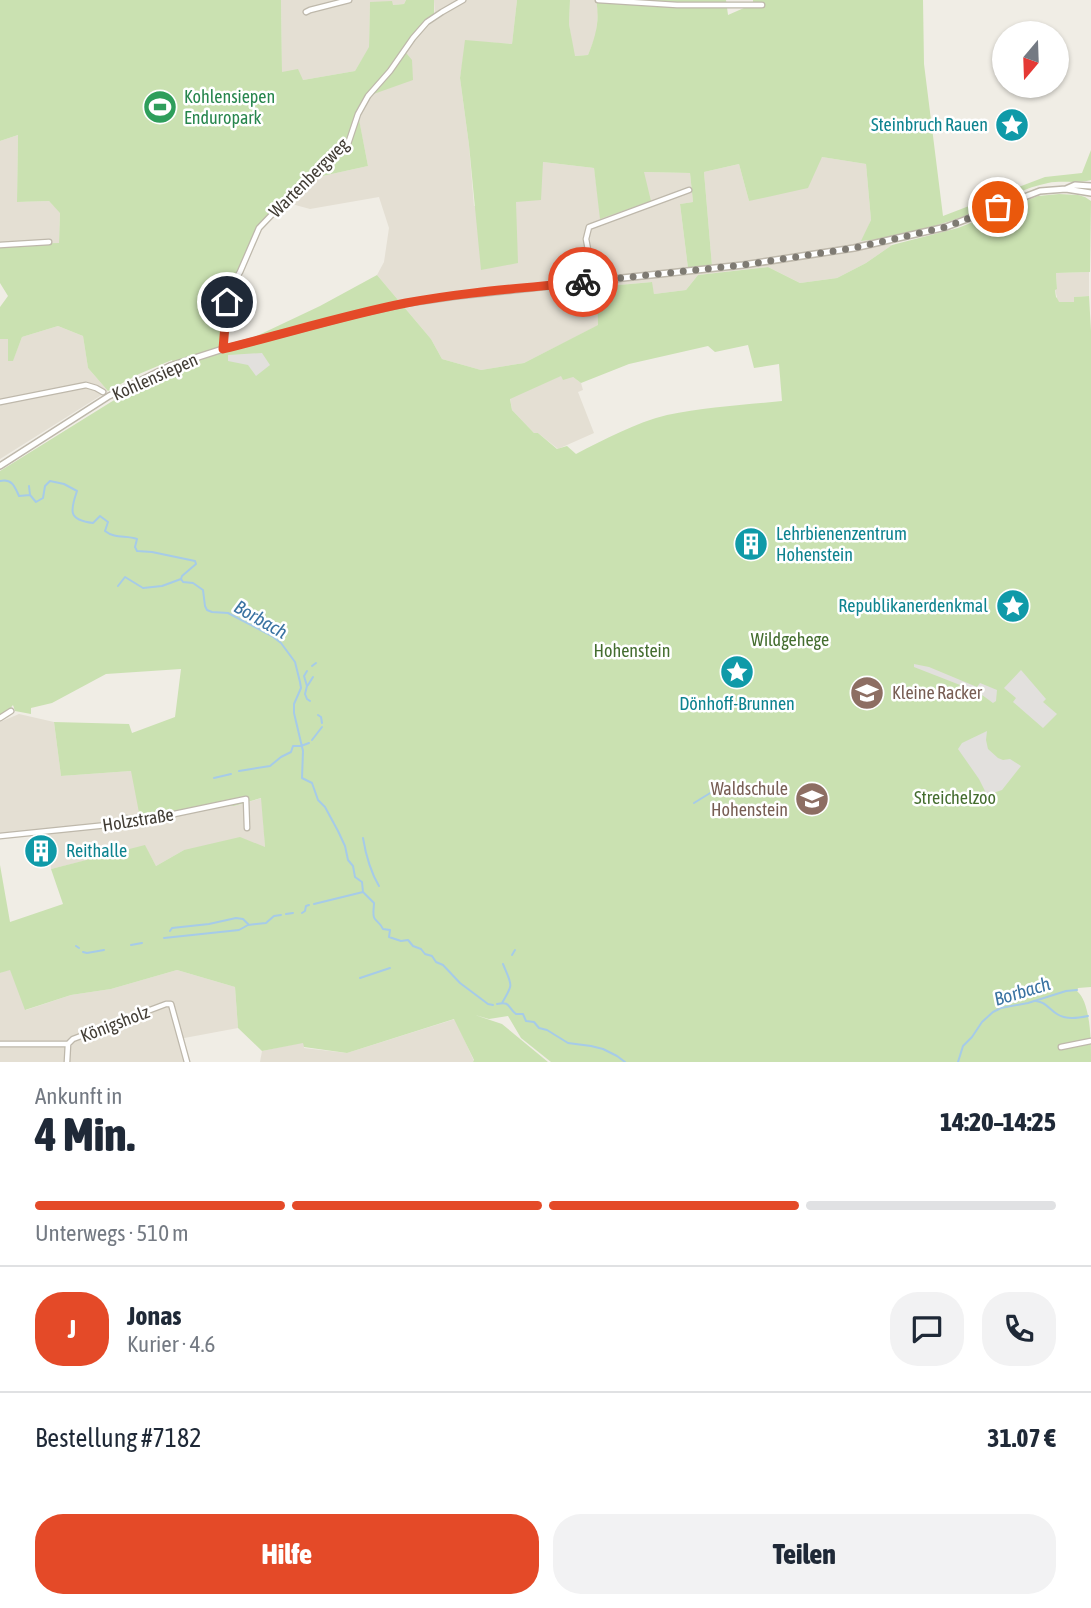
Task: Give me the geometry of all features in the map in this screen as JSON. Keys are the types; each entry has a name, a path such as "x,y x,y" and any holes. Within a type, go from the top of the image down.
{"street":[{"path":"306,12 349,0"},
{"name":"Wartenbergweg","path":"223,349 229,290 259,228 348,144 358,114 368,96 413,38 435,17 463,0"},
{"path":"598,0 677,5 762,5"},
{"name":"Kohlensiepen","path":"1066,189 1075,185 1091,186"},
{"name":"Kohlensiepen","path":"0,466 109,396 170,366 223,349 366,312 408,303 483,293 755,264 854,248 946,227 1040,191 1066,189 1091,193"},
{"path":"594,281 586,239 589,227 689,190"},
{"path":"0,245 49,242"},
{"path":"0,402 86,385 103,393"},
{"path":"0,718 11,711"},
{"name":"Holzstraße","path":"0,836 117,824 126,818 136,822 246,799 247,828"},
{"name":"Königsholz","path":"0,1044 68,1044 74,1039 171,1004 187,1062"},
{"path":"1061,1047 1091,1041"},
{"path":"67,1062 68,1044"}],"shaded area":[{"path":"281,0 406,0 404,4 393,5 370,3 369,48 355,71 303,80 282,72"},
{"path":"434,0 517,0 512,44 466,41 460,78 474,206 516,202 543,162 594,168 601,218 643,172 690,173 693,202 680,204 688,268 712,266 704,172 739,164 749,201 822,157 866,164 871,220 862,241 879,240 892,245 837,278 800,283 768,267 698,275 686,290 654,294 651,282 598,287 599,325 524,363 481,370 442,359 431,339 377,275 384,262 389,228 379,197 310,209 288,203 318,177 368,166 359,120 371,95 404,51 435,19"},
{"path":"570,0 596,0 596,35 588,55 574,56 569,24"},
{"path":"18,135 17,202 49,201 60,212 59,243 0,244 0,141"},
{"path":"1089,272 1089,296 1074,297 1074,302 1058,302 1056,273"},
{"path":"58,326 83,336 88,368 108,391 0,459 0,339 8,338 8,361 13,360 22,337"},
{"path":"262,353 270,365 256,376 248,365 228,361 228,355"},
{"path":"562,375 573,377 581,383 583,390 578,392 594,433 558,449 538,433 534,433 512,410 510,398"},
{"path":"914,664 929,667 977,687 980,683 997,690 996,701 993,703 978,692 914,667"},
{"path":"1021,670 1046,699 1043,702 1057,714 1043,728 1013,702 1016,698 1004,688"},
{"path":"19,714 54,722 61,776 131,771 220,804 234,806 262,798 265,848 184,850 156,866 145,846 51,869 48,831 0,835 0,722"},
{"path":"987,731 988,749 998,758 1010,759 1021,766 1002,790 987,795 958,749 962,743"},
{"path":"10,969 26,1010 71,995 111,989 177,970 235,987 238,1028 179,1039 184,1062 0,1062 0,973"},
{"path":"455,1019 473,1062 260,1062 262,1051 304,1042 304,1048 347,1053"}],"green space":[{"name":"Hohenstein","path":"0,0 281,0 282,72 298,69 303,80 355,71 369,47 370,2 392,1 393,5 404,4 406,0 434,0 434,15 402,48 412,60 413,80 368,96 358,114 368,166 318,177 259,228 234,280 237,282 229,304 221,353 320,306 377,275 431,339 442,359 481,370 524,363 598,325 597,287 652,282 654,294 686,290 698,275 768,267 800,283 837,278 892,245 958,228 1038,196 1078,195 1091,201 1090,272 1056,273 1055,290 1059,302 1074,302 1074,297 1089,296 1091,331 1091,987 1078,988 1077,991 1088,1013 1091,1062 551,1062 521,1038 508,1016 489,1019 475,1015 502,1024 548,1062 473,1062 454,1019 347,1053 304,1047 303,1043 262,1051 238,1028 235,987 177,970 111,989 71,995 25,1010 10,970 0,973 0,865 10,922 63,904 51,869 145,845 156,866 184,850 240,837 265,847 261,798 234,806 219,804 141,823 131,771 61,776 54,722 129,724 132,733 175,717 181,669 106,674 52,703 31,708 31,714 15,711 13,705 0,716 0,471 111,402 174,369 172,360 108,391 88,368 83,336 58,326 22,337 13,361 8,361 8,339 0,339 0,307 8,296 0,283 0,244 59,243 60,213 49,201 17,202 18,135 0,141","holes":["748,345 754,368 779,364 782,401 710,408 655,418 576,454 567,446 557,449 538,433 534,433 512,410 510,399 561,376 563,380 573,377 581,383 629,364 708,346 715,352"]},
{"path":"517,0 570,0 569,24 575,56 588,55 591,48 597,21 596,0 726,0 728,15 753,4 753,0 923,0 924,64 943,216 1045,177 1082,173 1091,150 1091,180 1039,185 935,226 861,241 871,220 866,164 822,157 808,188 749,201 739,164 704,172 712,266 688,268 680,204 693,202 690,173 644,172 651,201 600,219 594,168 543,162 541,200 516,202 518,263 481,270 460,78 465,40 512,44"}],"waterway":[{"name":"Borbach","path":"0,481 10,482 19,496 30,495 36,502 43,498 45,486 50,481 77,491 72,509 79,520 93,523 100,516 108,522 105,531 137,539 137,551 195,561 196,564 181,579 203,590 207,610 228,613 281,643 295,662 301,688 294,704 294,713 303,751 302,778 312,783 318,800 338,831 355,877 362,882 363,892 374,903 374,918 383,929 390,930 389,937 408,940 443,965 460,983 493,1005"},
{"path":"29,486 30,495"},
{"path":"118,586 125,577 143,588 162,586 181,579"},
{"path":"312,666 316,663"},
{"path":"307,671 304,676 307,686 305,694 310,701"},
{"path":"308,685 313,677"},
{"path":"318,715 322,723"},
{"path":"312,740 322,727"},
{"path":"239,771 270,766 291,752 293,746 309,743"},
{"path":"214,778 231,774"},
{"path":"694,803 715,790"},
{"path":"363,838 369,863 379,886"},
{"path":"314,904 363,892"},
{"path":"302,913 309,905"},
{"path":"286,914 293,913"},
{"path":"164,938 239,930 248,925 266,923 274,916 281,915"},
{"path":"170,931 172,928 236,918 243,919 248,924"},
{"path":"131,945 142,943"},
{"path":"83,952 104,950"},
{"path":"512,955 515,950"},
{"path":"502,1003 510,984 503,964"},
{"path":"360,978 390,968"},
{"name":"Borbach","path":"958,1062 963,1046 993,1012 1077,990"},
{"path":"1036,1001 1064,1017 1088,1016"},
{"name":"Borbach","path":"497,1004 507,1004 516,1014 523,1014 526,1021 534,1022 539,1028 568,1043 603,1049 625,1062"}],"way so far":[{"path":"583,282 743,265 854,248 946,227 998,207"}],"place":[{"name":"Kohlensiepen Enduropark","path":"160,107"},
{"name":"Steinbruch Rauen","path":"1012,125"},
{"name":"Lehrbienenzentrum Hohenstein","path":"751,544"},
{"name":"Republikanerdenkmal","path":"1013,606"},
{"name":"Dönhoff-Brunnen","path":"737,672"},
{"name":"Kleine Racker","path":"867,693"},
{"name":"Waldschule Hohenstein","path":"812,799"},
{"name":"Reithalle","path":"41,851"}],"route":[{"path":"227,302 223,349 408,303 583,282"}],"park label":[{"name":"Wildgehege","path":"790,640"},
{"name":"Streichelzoo","path":"955,798"}]}
